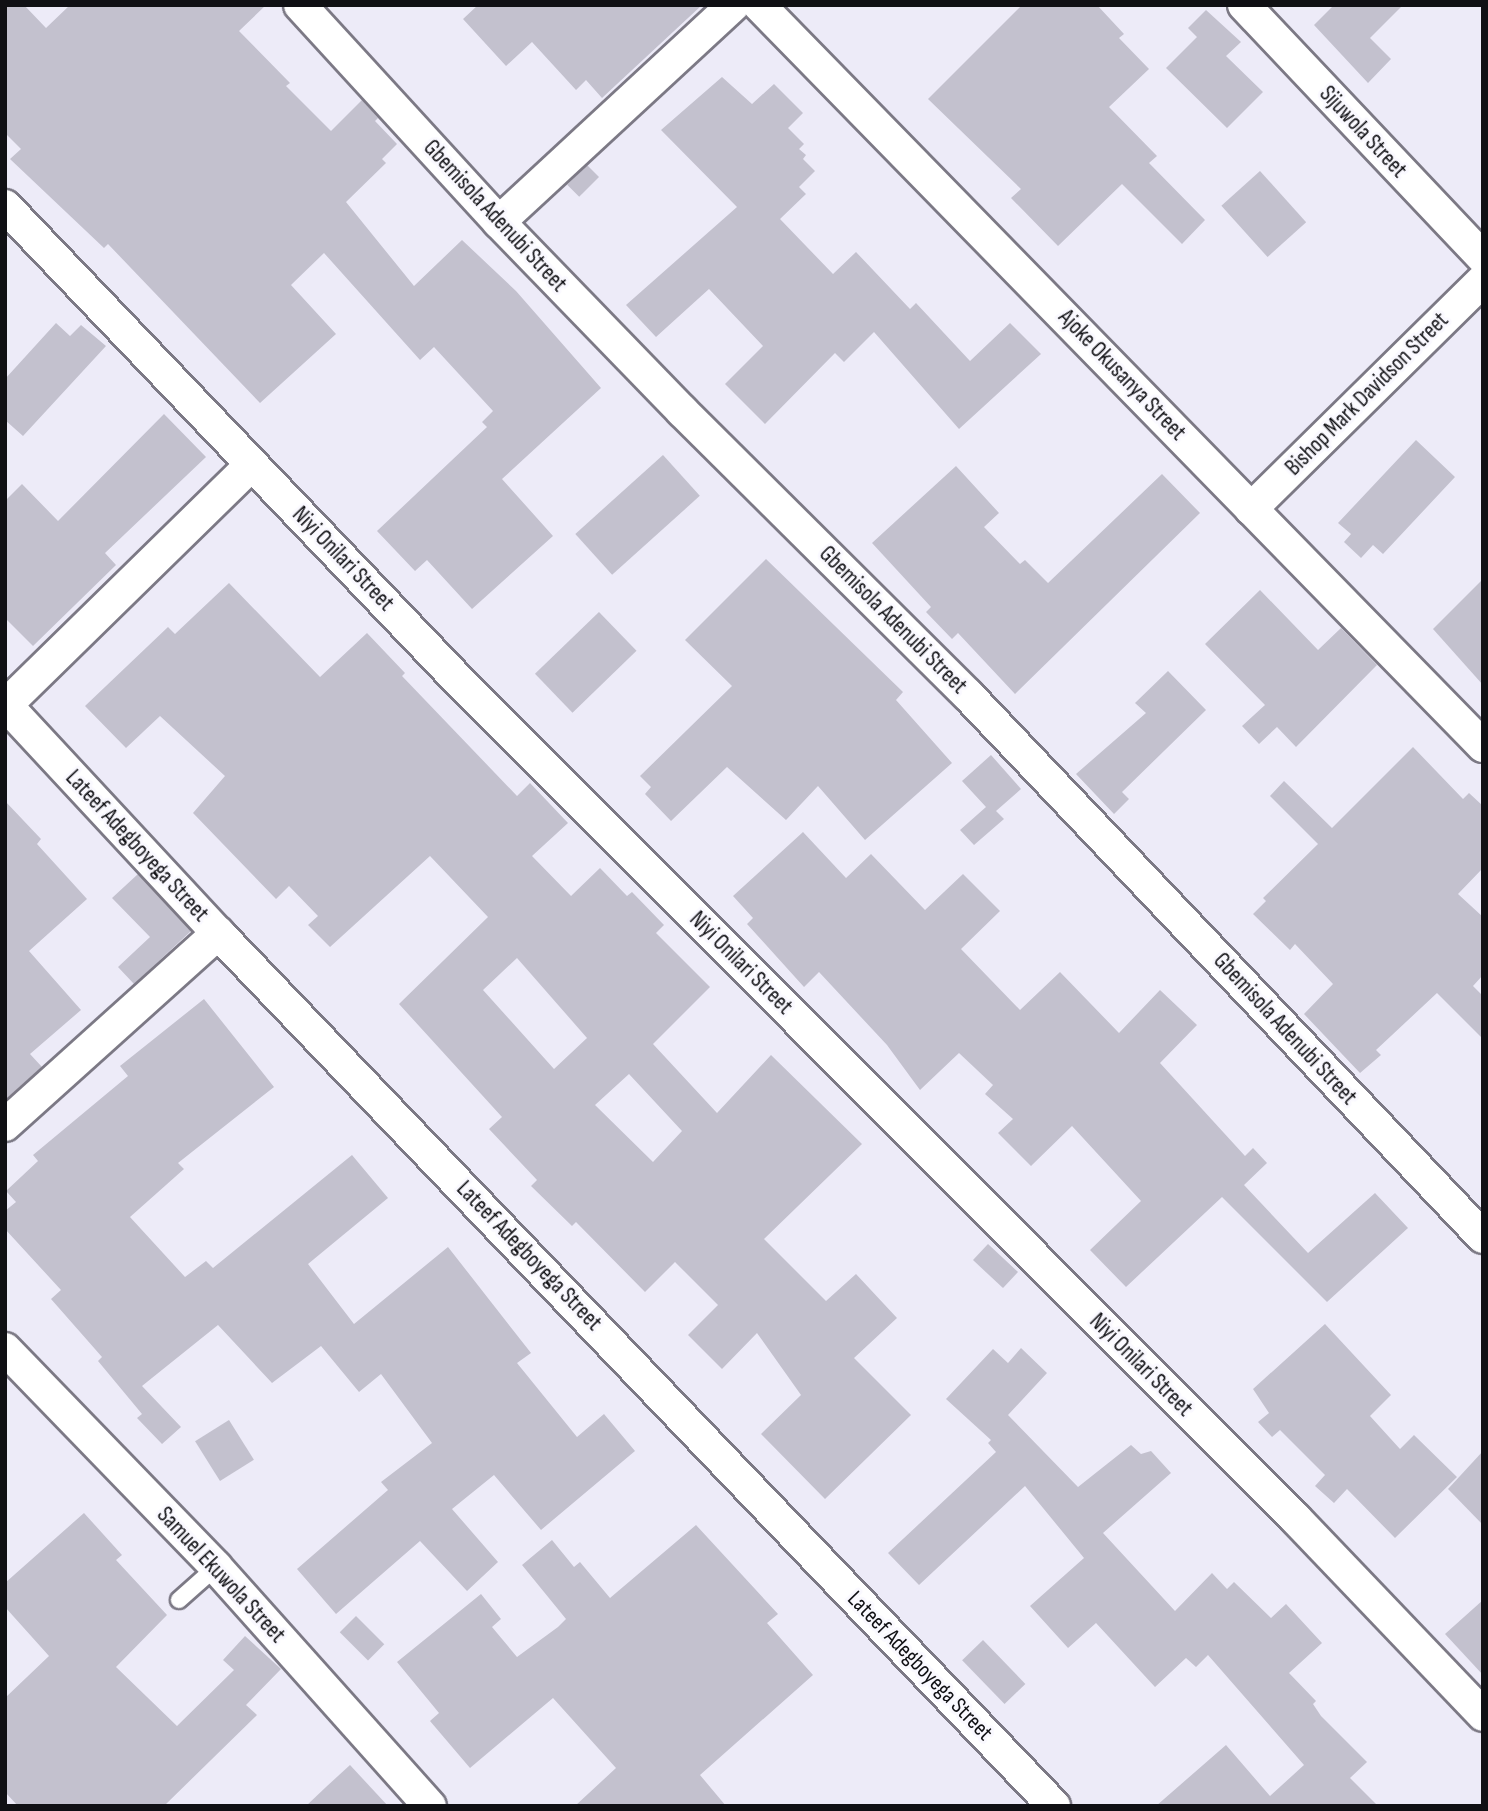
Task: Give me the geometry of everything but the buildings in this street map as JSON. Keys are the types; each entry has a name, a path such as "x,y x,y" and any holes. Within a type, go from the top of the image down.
{"street":[{"name":"Gbemisola Adenubi Street","path":"300,5 499,222 682,411 967,694 1483,1237"},
{"path":"499,222 733,5"},
{"name":"Ajoke Okusanya Street","path":"759,5 1483,746"},
{"name":"Sijuwola Street","path":"1244,5 1483,258"},
{"name":"Niyi Onilari Street","path":"5,206 462,684 1296,1519 1483,1714"},
{"name":"Bishop Mark Davidson Street","path":"1251,509 1483,280"},
{"path":"6,705 252,464"},
{"name":"Lateef Adegboyega Street","path":"6,705 218,933 1054,1806"},
{"path":"5,1125 218,933"},
{"name":"Samuel Ekuwola Street","path":"5,1349 216,1567 430,1806"}],"lane":[{"path":"179,1600 216,1567"}]}
